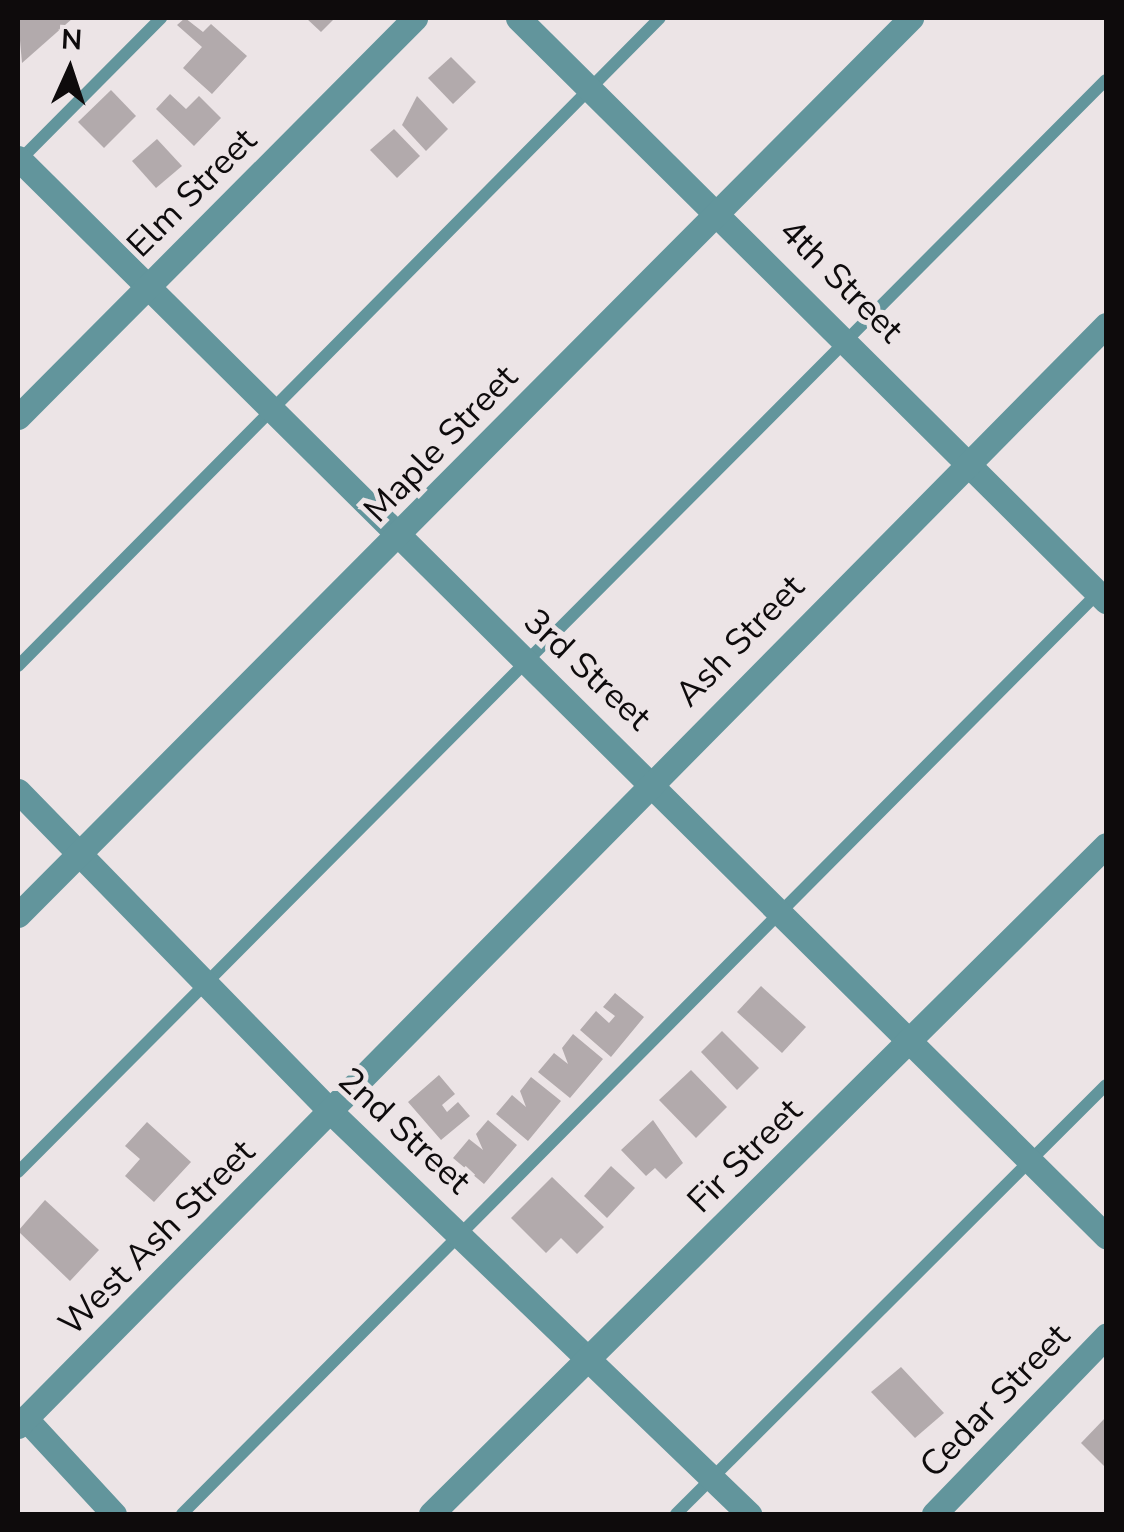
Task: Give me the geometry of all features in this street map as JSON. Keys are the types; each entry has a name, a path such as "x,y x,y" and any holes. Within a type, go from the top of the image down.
{"street":[{"name":"Elm Street","path":"18,417 415,18"},
{"name":"4th Street","path":"518,18 719,210 1104,593"},
{"name":"Maple Street","path":"18,915 398,539 911,18"},
{"name":"3rd Street","path":"18,160 398,539 652,780 907,1044 1106,1236"},
{"name":"Ash Street","path":"304,1141 969,457 1106,325"},
{"name":"2nd Street","path":"18,791 332,1114 460,1232 749,1514"},
{"name":"Fir Street","path":"430,1514 590,1362 1106,844"},
{"name":"West Ash Street","path":"21,1422 304,1141"},
{"name":"Cedar Street","path":"934,1514 1106,1336"},
{"path":"21,1422 114,1514"}],"lane":[{"path":"18,160 161,18"},
{"path":"18,666 660,18"},
{"path":"18,1172 1106,80"},
{"path":"182,1514 778,914 1104,593"},
{"path":"676,1514 1106,1085"}],"building":[{"path":"18,18 73,18 22,63"},
{"path":"185,18 203,32 211,24 247,56 212,94 183,68 202,47 177,25"},
{"path":"306,18 335,18 321,32"},
{"path":"451,57 476,82 453,104 428,78"},
{"path":"111,90 136,116 104,148 78,122"},
{"path":"170,94 186,109 199,96 221,118 194,146 156,109"},
{"path":"417,96 448,129 426,151 402,125"},
{"path":"394,129 420,156 397,178 370,150"},
{"path":"157,139 182,166 156,188 132,161"},
{"path":"761,986 806,1027 782,1053 737,1012"},
{"path":"615,993 644,1017 611,1057 580,1030 596,1011 609,1023 615,1016 603,1007"},
{"path":"722,1031 759,1068 737,1090 701,1052"},
{"path":"573,1034 603,1059 570,1098 538,1072 554,1053 568,1064 562,1048"},
{"path":"691,1070 727,1107 696,1138 659,1100"},
{"path":"439,1075 455,1094 442,1105 447,1112 458,1102 470,1116 441,1140 408,1102"},
{"path":"531,1077 561,1101 528,1141 496,1114 512,1095 526,1107 520,1091"},
{"path":"488,1120 517,1145 484,1184 453,1158 469,1139 483,1150 476,1134"},
{"path":"653,1120 683,1163 666,1179 655,1168 646,1176 621,1150"},
{"path":"147,1122 191,1162 154,1202 125,1176 140,1159 125,1146"},
{"path":"611,1166 635,1188 607,1218 584,1196"},
{"path":"552,1177 604,1227 577,1254 561,1238 546,1253 511,1218"},
{"path":"45,1200 99,1250 70,1281 18,1231"},
{"path":"901,1367 944,1413 915,1438 871,1392"},
{"path":"1106,1417 1106,1468 1081,1443"}]}
